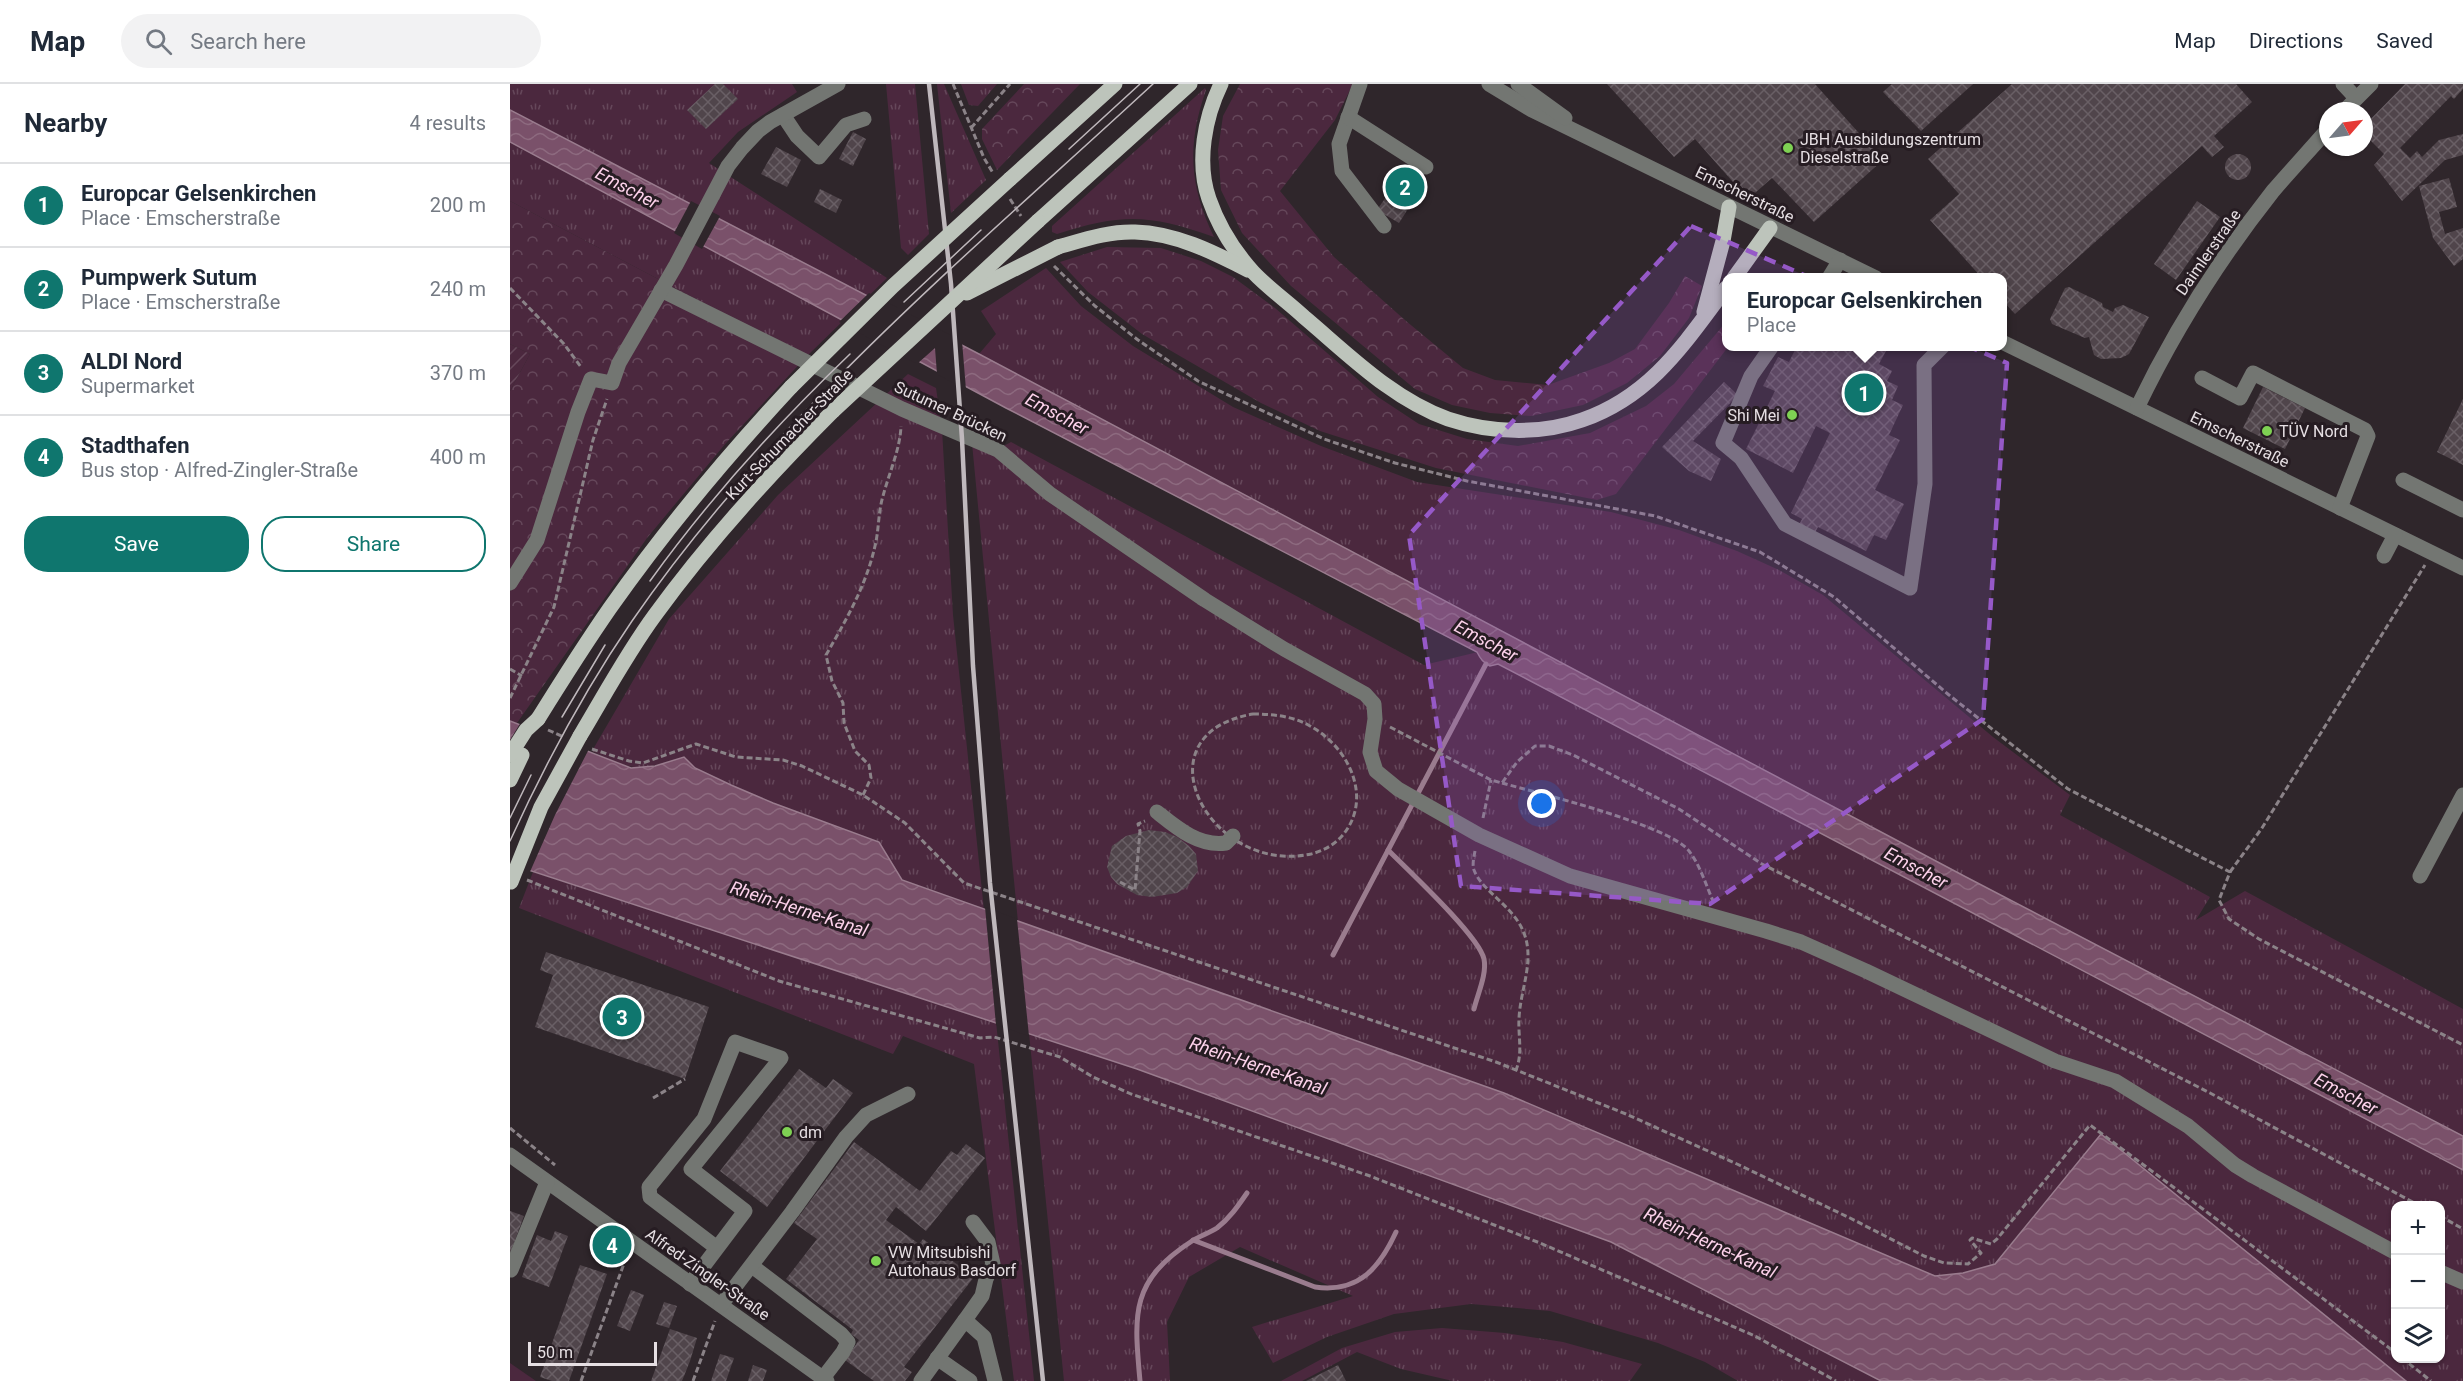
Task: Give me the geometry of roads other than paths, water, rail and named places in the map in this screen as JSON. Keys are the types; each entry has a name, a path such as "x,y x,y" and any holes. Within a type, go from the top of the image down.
{"main road":[{"name":"Kurt-Schumacher-Straße","path":"510,780 539,723 603,618 687,506 791,387 893,286 1115,84"},
{"name":"Kurt-Schumacher-Straße","path":"514,881 541,807 575,738 654,616 707,548 783,461 833,411 1190,84"},
{"path":"1221,84 1211,104 1202,158 1208,198 1229,241 1254,273 1366,369 1395,391 1446,418 1470,425 1527,430 1581,421 1627,399 1649,383 1669,363 1722,293"},
{"path":"1702,320 1723,241 1729,207"},
{"path":"1738,273 1770,228"},
{"path":"951,301 1058,247 1100,235 1133,231 1159,234 1218,254 1254,273"},
{"path":"510,755 526,730 539,723"}],"street":[{"path":"510,583 537,540 578,412 591,379 612,382 619,363 676,265 717,186 742,148 758,131 820,88 838,84"},
{"path":"1360,84 1339,144 1342,171 1384,226"},
{"name":"Emscherstraße","path":"1489,84 1532,110 1865,273"},
{"name":"Emscherstraße","path":"1518,84 1600,142"},
{"path":"2343,84 2356,98"},
{"path":"2352,102 2371,84"},
{"path":"783,115 797,136 819,157 846,125 864,119"},
{"path":"1348,117 1426,167"},
{"name":"Daimlerstraße","path":"2137,408 2162,357 2207,282 2274,190 2319,139"},
{"path":"1832,273 1840,260"},
{"name":"Sutumer Brücken","path":"660,290 902,409 998,450 1050,494 1205,600 1284,649 1365,694 1374,704 1375,719 1370,752 1376,771 1398,789 1479,836 1570,876 1801,942 2055,1061 2115,1082 2188,1126 2244,1170 2306,1206 2391,1250"},
{"name":"Emscherstraße","path":"2007,344 2463,568"},
{"path":"1768,351 1751,376 1723,443 1741,458 1785,524 1910,588 1925,484 1924,365 1938,351"},
{"path":"2202,378 2240,398 2253,373 2365,430 2368,436 2340,508"},
{"path":"2403,480 2463,510"},
{"path":"2384,556 2395,535"},
{"path":"2420,876 2463,795"},
{"path":"1157,812 1175,826 1204,842 1226,843 1232,837"},
{"path":"690,1284 745,1211 691,1169 781,1058 735,1042 704,1119 649,1187 650,1197 717,1248"},
{"path":"721,1305 866,1115 908,1094"},
{"name":"Alfred-Zingler-Straße","path":"510,1155 825,1379"},
{"path":"511,1270 547,1182"},
{"path":"921,1381 982,1296 993,1263 988,1242 973,1222"},
{"path":"752,1266 841,1334 848,1342 825,1379"},
{"path":"2445,1274 2463,1282"},
{"path":"965,1320 984,1337 996,1381"},
{"path":"937,1358 970,1381"}],"water":[{"name":"Emscher","path":"510,110 979,354 1966,877 2463,1136 2463,1170 1498,664 1490,666 1477,652 1006,408 510,142"},
{"name":"Rhein-Herne-Kanal","path":"510,721 631,768 655,766 684,757 695,768 731,785 879,842 902,880 1504,1093 1935,1276 1963,1273 1995,1264 2101,1134 2406,1381 1881,1381 1611,1242 1137,1069 510,864"}],"waterway":[{"path":"1333,955 1486,664"},
{"path":"1388,850 1442,903 1479,949 1485,965 1474,1009"},
{"path":"1140,1381 1137,1318 1140,1301 1147,1285 1157,1270 1172,1256 1192,1241 1222,1224 1234,1212 1247,1193"},
{"path":"1193,1240 1315,1287 1330,1288 1355,1282 1365,1276 1382,1257 1396,1232"}],"tram line":[{"path":"1069,149 1140,84"},
{"path":"510,841 566,728 614,647 688,546 748,474 811,405 877,339 1153,84"},
{"path":"904,302 981,230"},
{"path":"650,581 745,463 796,407 850,354"},
{"path":"562,717 605,645"},
{"path":"510,818 531,775"}],"railway":[{"path":"929,84 951,284 962,439 973,666 990,883 1043,1381"}],"place":[{"name":"JBH Ausbildungszentrum Dieselstraße","path":"1788,148"},
{"name":"Pumpwerk Sutum","path":"1405,187"},
{"name":"Europcar Gelsenkirchen","path":"1864,393"},
{"name":"Shi Mei","path":"1792,415"},
{"name":"TÜV Nord","path":"2267,431"},
{"name":"ALDI Nord","path":"622,1017"},
{"name":"dm","path":"787,1132"},
{"name":"Stadthafen","path":"612,1245"},
{"name":"VW Mitsubishi Autohaus Basdorf","path":"876,1261"}]}
